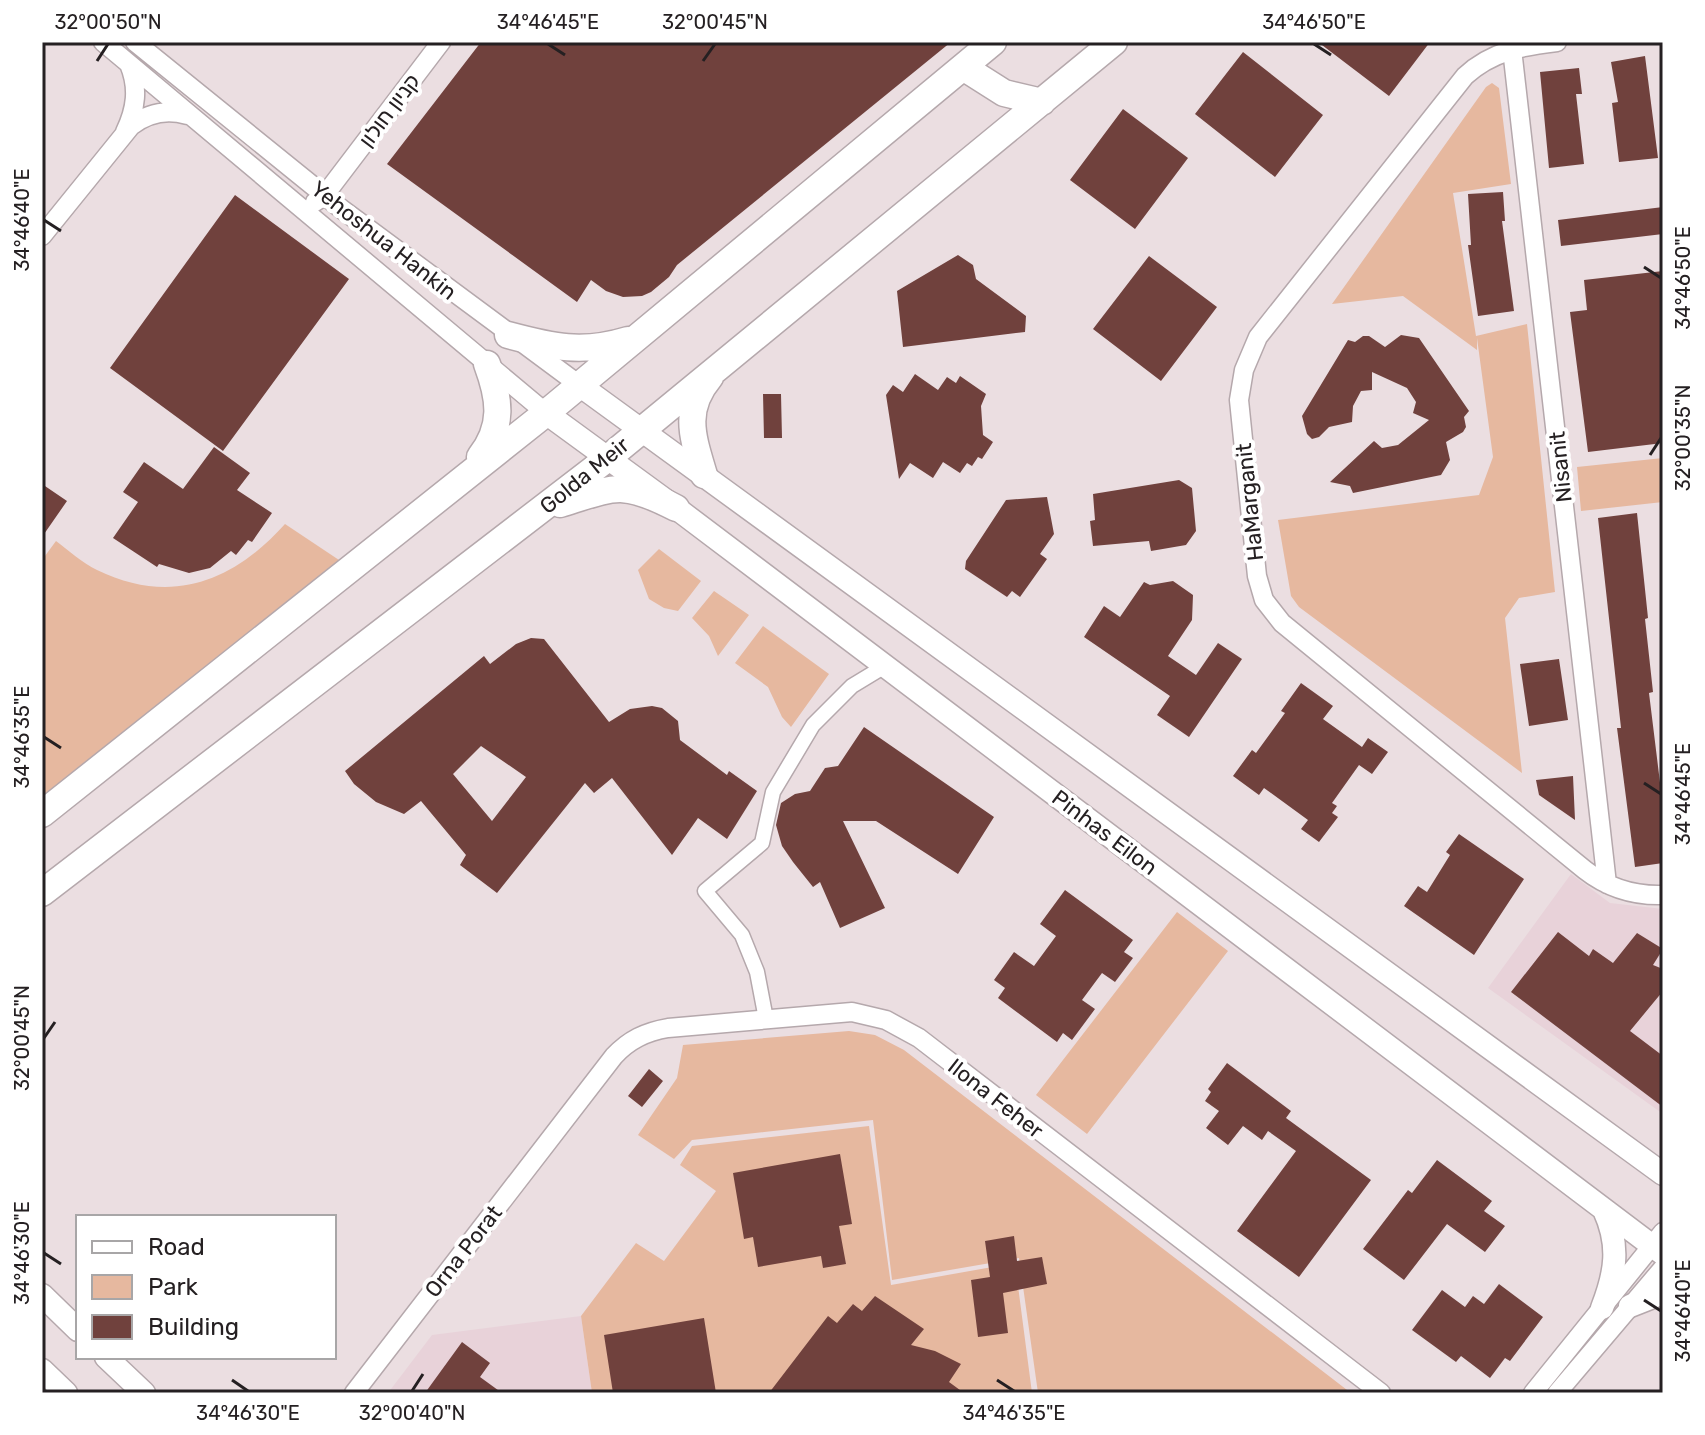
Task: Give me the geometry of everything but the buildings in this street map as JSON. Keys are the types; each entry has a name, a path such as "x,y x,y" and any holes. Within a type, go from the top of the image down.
{"main road":[{"path":"42,814 546,413 993,42"},
{"name":"Golda Meir","path":"42,893 608,458 1114,42"},
{"path":"963,67 1004,93 1042,102"},
{"path":"508,335 571,349 594,349 635,338"},
{"path":"704,475 691,430 691,418 705,383 722,362"},
{"path":"455,483 489,445 495,432 499,403 487,364"},
{"path":"521,525 557,505 605,488 632,489 676,508"}],"street":[{"name":"Yehoshua Hankin","path":"103,42 546,413"},
{"name":"Yehoshua Hankin","path":"135,42 331,202 508,335 641,429"},
{"name":"קניון חולון","path":"331,202 338,178 441,42"},
{"name":"HaMarganit","path":"1557,42 1512,49 1487,59 1460,80 1254,345 1244,370 1239,405 1254,556 1262,594 1282,623 1585,870 1607,884 1632,893 1663,895"},
{"name":"Nisanit","path":"1512,49 1607,884"},
{"path":"124,133 133,112 136,89 128,62"},
{"path":"42,236 124,133 139,120 161,112 191,117"},
{"path":"309,183 338,178"},
{"path":"294,203 309,207 331,202"},
{"name":"Pinhas Eilon","path":"546,413 1603,1209 1659,1244"},
{"path":"641,429 1663,1174"},
{"path":"766,1019 757,972 742,935 705,891 762,843 773,792 813,725 852,686 885,666"},
{"name":"Ilona Feher","path":"573,1109 614,1056 641,1035 668,1028 852,1012 878,1017 903,1028 1381,1393"},
{"name":"Orna Porat","path":"354,1393 573,1109"},
{"path":"1638,1155 1663,1163"},
{"path":"1602,1308 1615,1271 1616,1249 1613,1229 1603,1209"},
{"path":"1533,1393 1659,1244"},
{"path":"1557,1393 1663,1268"},
{"path":"1630,1306 1663,1293"},
{"path":"42,1295 76,1328"},
{"path":"108,1359 144,1393"},
{"path":"42,1370 66,1393"}],"shaded area":[{"path":"1571,874 1610,903 1663,909 1663,1114 1488,988"},
{"path":"581,1316 592,1393 388,1393 432,1335"}],"green space":[{"path":"1492,83 1499,88 1511,184 1453,193 1476,336 1527,324 1555,592 1519,598 1505,618 1522,773 1299,607 1291,596 1278,520 1479,495 1493,457 1477,338 1477,350 1403,296 1332,304 1486,87"},
{"path":"1663,458 1663,502 1581,511 1577,467"},
{"path":"285,524 339,560 42,801 42,560 56,541 92,567 124,581 175,587 222,574 244,561"},
{"path":"659,549 701,581 678,611 664,608 649,599 638,570"},
{"path":"714,591 749,615 718,656 709,636 692,618"},
{"path":"763,626 829,674 791,727 782,717 768,687 735,663"},
{"path":"1177,912 1228,951 1087,1134 1036,1095"},
{"path":"849,1031 875,1035 904,1050 1351,1393 1038,1393 1019,1258 892,1280 873,1120 692,1140 674,1159 638,1135 677,1078 683,1045"},
{"path":"869,1126 891,1285 1015,1263 1032,1393 592,1393 581,1316 636,1243 664,1261 716,1191 680,1165 692,1146"}]}
